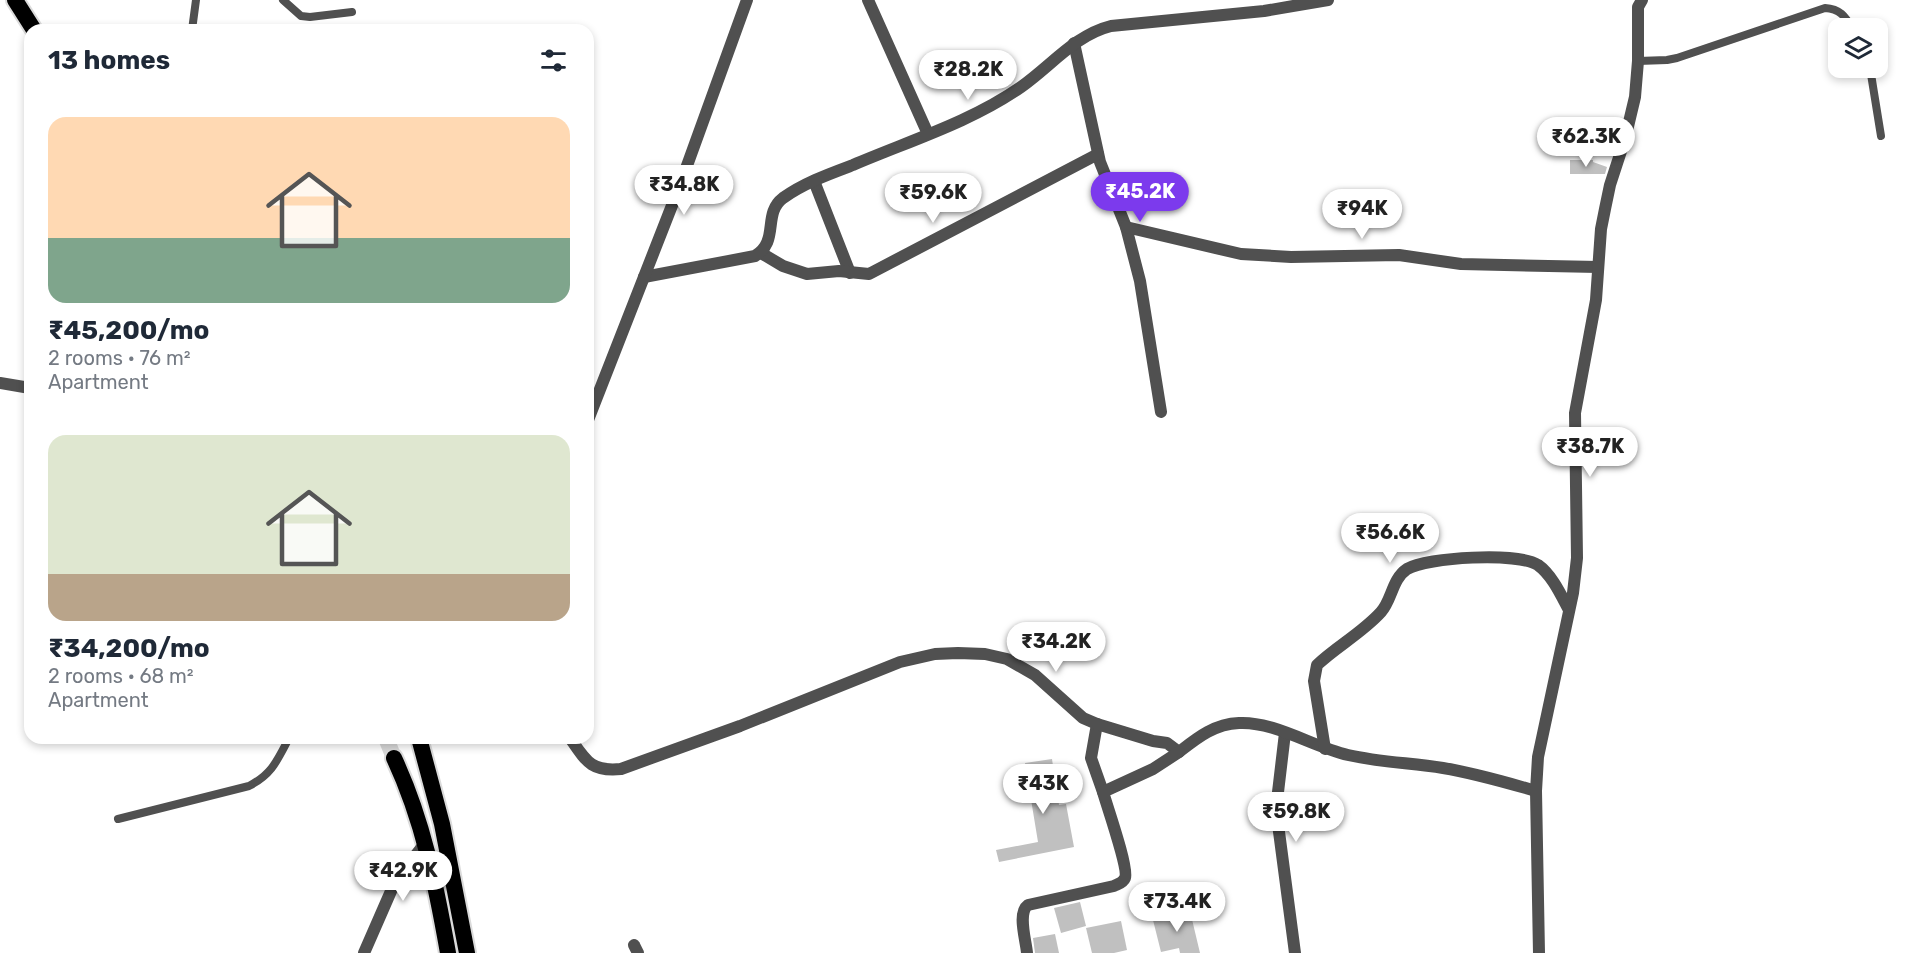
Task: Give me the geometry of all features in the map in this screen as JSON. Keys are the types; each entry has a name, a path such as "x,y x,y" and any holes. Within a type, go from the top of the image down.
{"highway":[{"path":"15,0 30,24"},
{"path":"425,744 467,953"},
{"path":"394,758 409,791 426,842 448,953"}],"street":[{"path":"594,405 681,185 747,0"},
{"path":"868,0 928,134"},
{"path":"644,278 749,259 761,253 769,242 775,207 786,196 814,181 969,117 1000,101 1088,33 1111,26 1264,11 1328,0"},
{"path":"1539,953 1536,791 1538,757 1569,610 1577,558 1575,413 1596,300 1605,209 1610,185 1632,115 1638,61 1638,7 1642,0"},
{"path":"1074,43 1098,154 1126,227 1140,281 1161,412"},
{"path":"761,253 798,272 818,274 839,271 862,274 876,271 1098,154"},
{"path":"814,181 850,273"},
{"path":"1126,227 1240,254 1292,257 1399,255 1461,264 1598,267"},
{"path":"0,383 24,387"},
{"path":"1325,749 1314,681 1317,665 1345,644 1381,611 1397,580 1407,569 1426,562 1493,557 1517,558 1528,561 1545,572 1569,610"},
{"path":"575,744 590,764 606,771 621,769 740,726 900,662 935,654 958,653 985,654 1007,659 1035,675 1077,714 1097,724 1167,743 1179,752"},
{"path":"1103,792 1153,769 1204,732 1240,723 1255,724 1285,733 1325,749 1371,759 1454,770 1536,791"},
{"path":"1027,953 1022,914 1024,907 1033,902 1114,886 1124,881 1126,877 1123,859 1103,792 1090,758 1097,724"},
{"path":"1285,733 1276,809 1295,953"},
{"path":"364,953 395,882 426,842"}],"lane":[{"path":"193,24 196,0"},
{"path":"283,0 301,16 323,17 352,12"},
{"path":"1638,61 1677,58 1825,8 1841,12 1845,18"},
{"path":"1872,78 1881,136"},
{"path":"118,819 249,786 262,779 273,768 286,744"}],"building":[{"path":"1570,160 1593,160 1607,167 1605,174 1570,174"},
{"path":"1052,759 1059,805 1066,804 1074,847 999,862 996,850 1038,842 1025,763"},
{"path":"1080,902 1086,926 1061,933 1054,908"},
{"path":"1190,911 1200,953 1180,953 1179,948 1161,952 1153,920"},
{"path":"1121,921 1127,950 1114,953 1092,953 1086,928"},
{"path":"1055,934 1059,953 1035,953 1033,938"}],"tunnel":[{"path":"388,744 394,758"}]}
